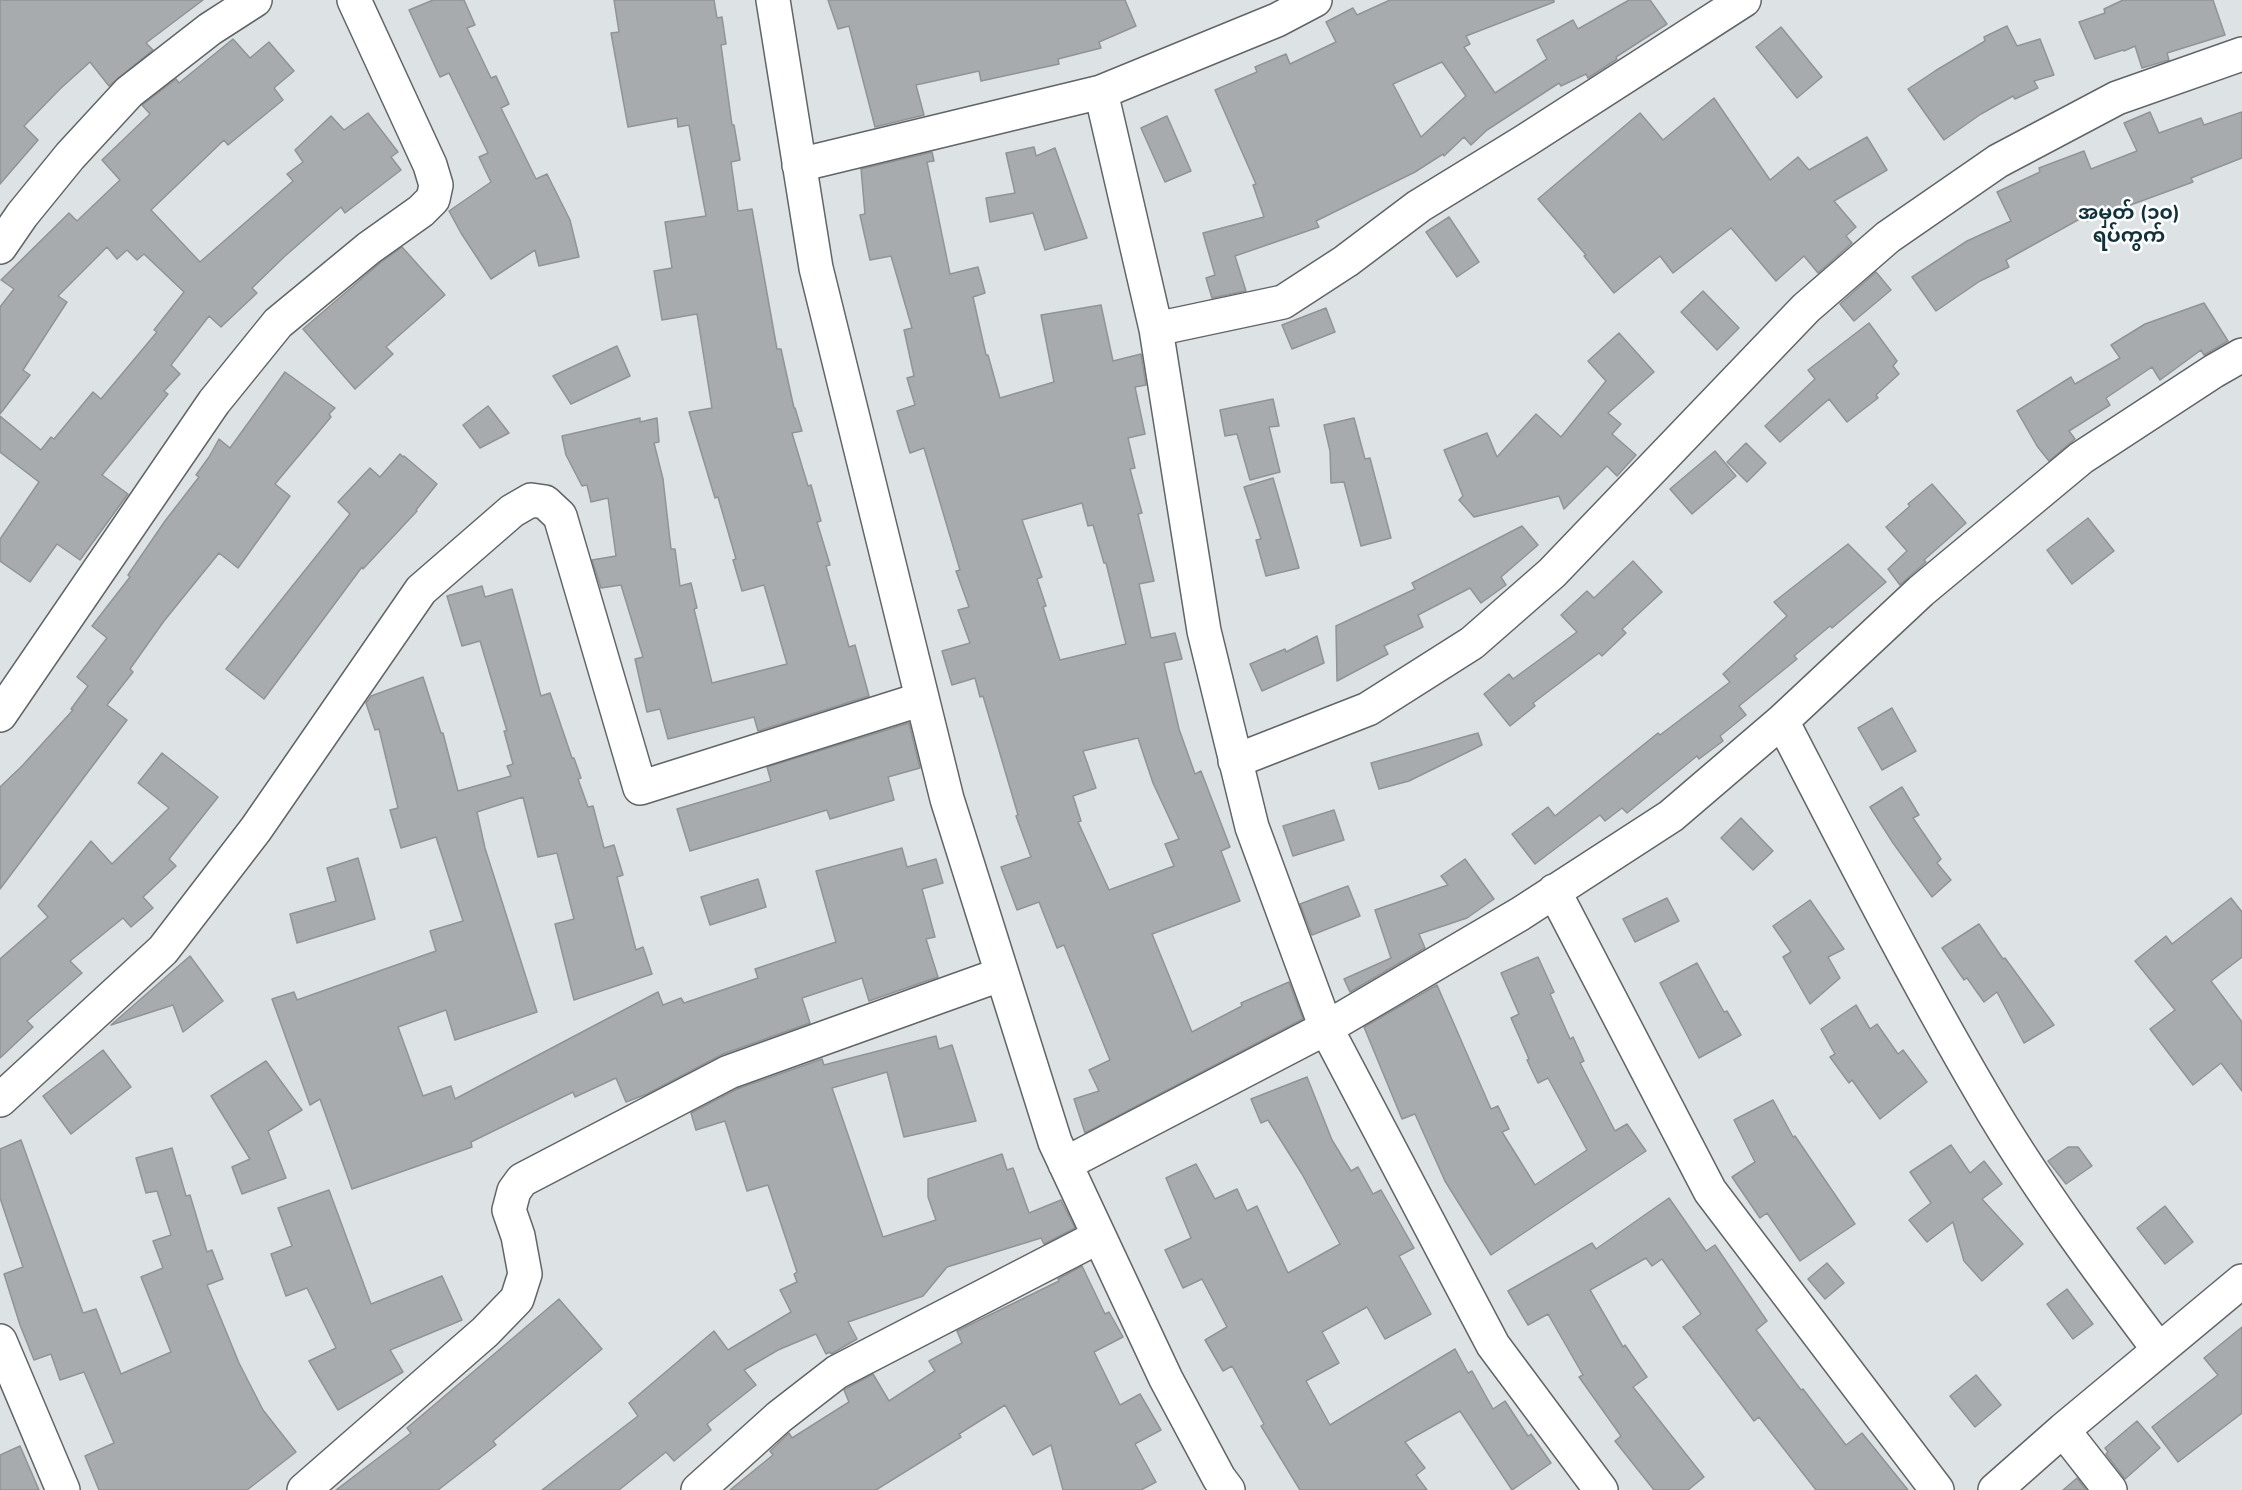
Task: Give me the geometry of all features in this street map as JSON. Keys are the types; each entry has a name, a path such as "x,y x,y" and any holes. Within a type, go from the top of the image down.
{"street":[{"path":"0,247 22,215 70,156 129,92 210,29 255,0"},
{"path":"0,715 214,402 278,323 369,248 421,211 433,199 436,185 430,165 354,0"},
{"path":"772,0 816,268 947,799 1055,1142 1214,1486"},
{"path":"799,165 1101,92 1277,20 1315,0"},
{"path":"1156,329 1283,302 1346,261 1419,206 1525,141 1744,0"},
{"path":"1236,761 1368,710 1472,643 1552,573 1806,308 1888,237 1998,161 2118,98 2242,54"},
{"path":"1101,92 1156,329 1204,631 1252,827 1326,1028 1494,1345 1600,1490"},
{"path":"1065,1164 1326,1028 1510,920 1671,816 1782,721 1921,591 2080,458 2242,355"},
{"path":"0,1100 164,950 256,829 421,590 512,511 531,500 545,502 560,516 640,788 922,699"},
{"path":"1782,721 1910,966 1994,1113 2088,1254 2159,1350"},
{"path":"1554,891 1710,1191 1937,1490"},
{"path":"304,1490 485,1332 517,1299 525,1274 518,1236 509,1210 514,1191 522,1180 729,1072 1002,974"},
{"path":"698,1490 779,1417 837,1372 1098,1237"},
{"path":"1995,1490 2063,1430 2242,1281"},
{"path":"0,1341 63,1490"},
{"path":"2063,1430 2110,1490"}],"building":[{"path":"0,0 203,0 146,43 153,50 109,86 90,62 61,88 24,126 38,140 0,184"},
{"path":"433,0 464,0 475,25 467,28 491,78 496,76 509,104 501,108 536,179 547,174 570,220 579,257 539,266 535,250 491,279 461,233 449,211 491,182 479,157 488,153 449,73 440,77 409,10"},
{"path":"614,0 714,0 717,18 722,17 726,44 721,45 732,125 734,125 740,160 731,162 738,211 752,209 777,349 781,349 794,408 802,431 792,433 821,521 817,522 830,565 826,566 849,647 855,645 869,696 758,731 754,717 668,739 660,709 647,712 635,659 643,657 621,585 601,588 592,560 616,556 608,498 591,502 587,485 582,486 566,455 562,436 640,418 640,422 657,418 659,442 654,443 663,479 671,549 675,549 680,586 691,583 697,608 694,609 712,683 787,664 764,585 742,591 733,560 736,559 718,497 715,498 689,412 712,408 697,314 662,320 654,271 672,268 665,222 706,216 689,125 678,127 677,118 628,127 611,33 619,32"},
{"path":"828,0 1125,0 1136,26 1099,42 1101,48 1058,59 1059,64 981,81 979,71 916,85 924,115 875,127 849,26 838,29"},
{"path":"1390,0 1554,0 1554,2 1466,36 1470,44 1464,47 1495,93 1547,59 1537,40 1573,20 1578,29 1629,0 1650,0 1667,24 1588,78 1586,74 1561,86 1559,83 1487,130 1471,145 1464,137 1444,156 1443,154 1415,172 1316,221 1319,227 1235,256 1246,291 1212,298 1206,278 1215,275 1203,233 1264,217 1253,185 1256,184 1215,90 1257,72 1255,67 1286,54 1290,64 1336,42 1326,22 1353,8 1357,15","holes":["1442,62 1466,96 1421,137 1393,84"]},
{"path":"2123,0 2213,0 2225,35 2167,53 2169,60 2142,68 2135,46 2095,59 2079,22 2105,13 2104,9"},
{"path":"2007,26 2017,46 2040,39 2054,75 2034,81 2038,88 2015,99 2013,96 1981,114 1944,140 1908,89 1985,41 1984,37"},
{"path":"1781,27 1822,77 1797,98 1756,47"},
{"path":"233,39 250,58 269,42 294,71 274,88 283,100 228,145 224,140 151,210 200,262 293,181 287,174 303,162 295,150 331,116 344,130 368,113 398,152 391,157 401,170 345,213 341,207 252,288 257,293 221,327 209,316 171,365 180,374 164,391 168,394 102,475 128,494 80,560 57,544 30,582 0,561 0,539 39,482 0,452 0,416 41,450 51,437 54,439 93,392 101,399 157,332 154,330 184,292 144,254 137,260 127,250 117,259 107,247 58,296 67,302 23,370 30,375 0,414 0,307 14,289 1,280 69,213 77,221 120,180 102,160 150,114 142,105 176,79 179,83"},
{"path":"1714,98 1770,180 1798,157 1809,170 1867,137 1887,170 1834,201 1856,227 1846,236 1852,243 1818,273 1804,256 1776,281 1731,228 1673,273 1660,256 1614,293 1584,256 1586,255 1538,199 1640,113 1663,140"},
{"path":"2150,112 2159,133 2201,118 2204,125 2242,112 2242,158 2191,178 2193,182 2087,221 2085,216 2006,260 2009,267 1980,281 1936,311 1912,277 1967,241 2011,221 1997,192 2040,172 2039,168 2084,151 2091,169 2137,151 2124,123"},
{"path":"1167,116 1191,171 1165,182 1141,128"},
{"path":"1034,147 1036,156 1055,148 1087,238 1045,250 1033,213 990,222 986,198 1015,193 1006,153"},
{"path":"932,152 934,161 927,162 950,274 978,267 985,293 973,297 986,355 988,355 1000,398 1054,382 1041,315 1101,305 1113,361 1141,354 1146,385 1135,387 1145,434 1128,438 1135,468 1130,469 1142,513 1138,514 1154,581 1139,584 1151,638 1175,633 1182,659 1164,663 1179,729 1195,774 1201,771 1230,847 1221,851 1240,901 1152,934 1192,1032 1242,1006 1241,1003 1289,982 1303,1019 1085,1133 1074,1099 1099,1091 1089,1070 1110,1060 1064,945 1057,948 1039,902 1017,910 1001,867 1031,857 1016,816 1018,815 983,696 980,697 975,678 952,685 942,651 970,643 958,610 969,607 956,571 960,570 924,448 910,453 897,411 915,405 907,378 914,376 904,330 912,328 891,256 870,260 860,215 865,214 861,169","holes":["1082,503 1088,526 1093,525 1104,563 1106,563 1126,644 1060,660 1043,607 1046,606 1037,579 1042,577 1022,520","1138,738 1153,783 1179,839 1165,844 1174,866 1109,890 1078,822 1081,821 1073,796 1096,788 1083,751"]},
{"path":"1449,217 1479,262 1457,277 1426,232"},
{"path":"402,247 445,295 386,347 393,354 355,389 303,329"},
{"path":"1876,272 1891,290 1854,321 1840,304"},
{"path":"1703,291 1739,328 1717,350 1681,312"},
{"path":"2204,303 2228,341 2204,355 2201,350 2160,380 2152,367 2106,398 2110,405 2069,431 2075,439 2049,461 2037,446 2017,411 2071,377 2075,384 2120,358 2111,345 2145,324"},
{"path":"1326,308 1335,332 1292,349 1282,325"},
{"path":"1869,323 1897,361 1893,366 1899,374 1876,395 1878,398 1847,422 1829,399 1780,442 1765,426 1815,379 1808,370"},
{"path":"1619,333 1654,372 1608,413 1621,424 1612,434 1636,455 1617,476 1607,466 1564,509 1559,496 1474,517 1459,500 1463,496 1444,450 1487,433 1497,457 1536,414 1561,437 1606,381 1588,361"},
{"path":"617,346 630,376 571,404 553,376"},
{"path":"285,372 335,408 329,414 331,417 275,484 290,496 238,568 219,553 164,621 130,669 133,672 107,705 127,720 0,889 0,787 73,710 71,709 88,686 77,677 107,638 92,626 130,577 128,575 165,521 199,477 196,475 219,439 230,448"},
{"path":"1273,399 1279,426 1269,427 1280,472 1250,480 1237,434 1225,436 1220,410"},
{"path":"488,406 509,433 480,448 463,425"},
{"path":"1354,418 1365,459 1370,458 1391,538 1361,546 1344,482 1331,483 1330,451 1324,425"},
{"path":"1746,443 1766,463 1747,482 1727,462"},
{"path":"1715,451 1736,476 1692,514 1670,489"},
{"path":"400,454 437,484 417,511 363,569 362,567 264,699 226,669 350,514 338,502 370,468 380,477"},
{"path":"1273,478 1299,568 1266,576 1256,540 1261,539 1244,487"},
{"path":"1932,484 1966,523 1900,585 1888,569 1907,551 1886,527"},
{"path":"2088,518 2114,551 2072,584 2047,550"},
{"path":"1522,526 1538,545 1501,577 1506,585 1481,603 1470,588 1418,615 1423,627 1384,646 1388,654 1337,681 1336,626 1415,589 1412,583"},
{"path":"1848,544 1886,582 1832,628 1830,626 1794,656 1797,659 1739,706 1746,715 1720,736 1723,741 1699,759 1697,756 1627,813 1622,808 1605,821 1600,815 1535,864 1512,834 1548,807 1555,816 1658,733 1660,735 1730,682 1723,674 1787,616 1774,602"},
{"path":"1633,561 1662,592 1622,629 1626,633 1602,656 1599,653 1533,703 1535,706 1510,726 1484,694 1509,674 1513,679 1577,632 1561,615 1587,591 1594,598"},
{"path":"482,586 485,597 512,589 541,696 550,693 581,778 578,779 588,807 593,806 604,848 614,845 623,875 617,877 636,950 643,947 652,974 574,1000 555,924 574,919 557,853 538,857 523,797 477,812 485,848 537,1012 455,1040 446,1010 398,1027 423,1096 451,1086 455,1099 658,992 663,1005 681,998 684,1003 758,978 755,969 836,942 816,871 902,848 907,867 936,859 943,883 922,889 935,937 926,939 938,977 869,1001 862,978 802,998 810,1023 723,1054 647,1094 626,1102 616,1078 575,1097 573,1092 471,1142 472,1147 352,1189 320,1099 310,1105 272,999 294,992 297,1000 436,951 430,931 463,921 436,837 401,848 390,810 398,808 379,729 375,730 366,703 371,696 423,677 441,733 443,733 458,791 511,776 507,766 513,764 504,731 507,731 480,641 462,646 447,596"},
{"path":"1317,636 1324,663 1262,691 1250,664 1285,649 1286,652"},
{"path":"1892,708 1916,751 1882,770 1858,728"},
{"path":"909,723 920,768 888,777 894,800 830,819 827,810 690,851 677,809 771,781 767,767"},
{"path":"1478,733 1482,745 1409,781 1379,789 1371,763"},
{"path":"162,753 218,797 169,859 176,866 143,897 153,908 131,927 123,918 70,961 82,973 27,1021 33,1027 0,1058 0,959 48,917 38,906 91,841 112,864 169,808 138,783"},
{"path":"1902,787 1919,815 1913,818 1941,859 1937,863 1951,880 1932,897 1870,807"},
{"path":"1334,810 1344,840 1293,856 1283,826"},
{"path":"1741,818 1773,851 1753,870 1721,838"},
{"path":"358,858 375,919 297,943 290,914 336,901 327,868"},
{"path":"1465,859 1494,899 1467,918 1419,934 1425,948 1350,992 1344,979 1391,958 1375,910 1448,885 1441,876"},
{"path":"758,879 766,907 710,925 701,897"},
{"path":"1348,886 1360,916 1312,935 1300,904"},
{"path":"1667,898 1679,921 1635,942 1623,919"},
{"path":"2231,898 2242,912 2242,957 2211,981 2242,1022 2242,1091 2221,1063 2193,1085 2150,1029 2175,1010 2135,961 2166,936 2172,944"},
{"path":"1810,900 1844,949 1828,957 1840,978 1810,1004 1783,957 1791,952 1773,926"},
{"path":"1979,924 2054,1025 2024,1043 1997,992 1984,1002 1967,978 1964,980 1942,948"},
{"path":"190,956 223,1001 183,1032 173,1005 111,1025"},
{"path":"1538,957 1554,992 1550,994 1570,1039 1573,1037 1584,1061 1580,1063 1615,1131 1627,1124 1646,1151 1491,1255 1445,1181 1415,1114 1402,1119 1364,1027 1437,985 1491,1109 1498,1106 1509,1129 1502,1132 1535,1185 1587,1150 1548,1078 1538,1083 1511,1018 1519,1014 1501,973"},
{"path":"1697,963 1724,1012 1727,1011 1741,1035 1699,1058 1660,983"},
{"path":"1856,1005 1870,1029 1877,1024 1898,1054 1903,1050 1927,1082 1880,1119 1852,1080 1849,1083 1830,1057 1835,1054 1821,1029"},
{"path":"936,1036 939,1049 952,1045 976,1121 904,1137 887,1072 832,1088 883,1237 936,1220 928,1197 928,1179 1002,1154 1007,1170 1013,1168 1029,1213 1061,1200 1075,1228 1044,1244 1041,1238 947,1267 923,1296 848,1322 857,1339 831,1354 830,1352 826,1354 816,1334 778,1350 744,1370 756,1385 707,1424 711,1430 674,1461 666,1452 619,1490 542,1490 638,1416 629,1403 714,1331 728,1350 791,1312 780,1290 797,1282 794,1274 797,1272 768,1185 747,1191 725,1121 696,1130 691,1113 737,1089 822,1059 824,1065"},
{"path":"103,1050 131,1087 71,1134 43,1096"},
{"path":"266,1061 302,1110 268,1131 286,1178 242,1194 232,1167 250,1159 211,1096"},
{"path":"1307,1077 1332,1140 1351,1171 1358,1167 1373,1194 1381,1190 1414,1248 1399,1256 1431,1314 1385,1339 1367,1307 1322,1332 1339,1363 1306,1381 1330,1425 1455,1349 1468,1373 1472,1371 1493,1409 1505,1401 1528,1436 1531,1434 1551,1463 1512,1490 1460,1411 1405,1442 1425,1468 1416,1475 1427,1490 1300,1490 1261,1426 1264,1424 1232,1366 1223,1371 1205,1340 1227,1327 1202,1279 1183,1288 1165,1250 1191,1238 1166,1178 1196,1164 1215,1199 1237,1189 1247,1211 1257,1206 1288,1273 1340,1244 1302,1174 1268,1120 1261,1123 1251,1099"},
{"path":"1773,1100 1793,1137 1795,1136 1855,1224 1800,1261 1767,1213 1760,1218 1732,1177 1755,1162 1734,1120"},
{"path":"21,1140 83,1313 96,1309 121,1374 171,1352 141,1277 163,1268 153,1241 171,1235 157,1191 146,1193 136,1158 172,1148 186,1196 190,1195 207,1252 212,1250 223,1279 207,1285 239,1363 263,1410 296,1452 247,1490 99,1490 85,1456 114,1443 84,1372 60,1380 51,1354 34,1360 4,1274 23,1267 0,1198 0,1149"},
{"path":"1951,1145 1970,1173 1984,1161 2002,1184 1982,1199 2023,1244 1982,1281 1964,1261 1953,1222 1927,1242 1909,1220 1931,1203 1910,1172"},
{"path":"2068,1147 2078,1147 2092,1166 2066,1184 2048,1161"},
{"path":"329,1190 371,1304 442,1276 462,1320 390,1350 403,1372 338,1410 309,1361 336,1348 307,1288 286,1296 271,1254 292,1246 278,1208"},
{"path":"1669,1198 1706,1251 1715,1245 1767,1321 1756,1330 1846,1445 1862,1433 1908,1490 1816,1490 1759,1417 1754,1421 1683,1327 1701,1314 1662,1259 1652,1266 1646,1258 1590,1290 1623,1347 1625,1345 1647,1377 1633,1387 1704,1477 1688,1490 1654,1490 1615,1441 1621,1436 1579,1377 1583,1375 1548,1314 1528,1325 1508,1291 1592,1243 1596,1249"},
{"path":"2165,1206 2193,1242 2165,1264 2137,1228"},
{"path":"1827,1263 1844,1283 1825,1299 1808,1279"},
{"path":"1082,1266 1105,1314 1109,1312 1123,1337 1094,1352 1120,1405 1140,1394 1161,1430 1135,1444 1156,1482 1141,1490 1063,1490 1051,1445 1033,1455 1005,1405 959,1434 961,1437 876,1490 730,1490 773,1455 770,1451 789,1433 792,1438 849,1402 844,1390 847,1388 873,1374 889,1401 935,1371 929,1361 962,1343 957,1331 1059,1281 1058,1279"},
{"path":"2067,1289 2093,1324 2073,1339 2047,1304"},
{"path":"559,1299 602,1349 493,1441 496,1445 438,1490 336,1490 411,1433 407,1428"},
{"path":"2242,1327 2242,1413 2178,1462 2152,1427 2218,1375 2204,1358"},
{"path":"1976,1375 2001,1405 1975,1427 1950,1396"},
{"path":"2137,1421 2160,1448 2125,1479 2106,1454 2108,1452 2105,1448"},
{"path":"20,1446 39,1490 0,1490 0,1455"},
{"path":"2077,1478 2086,1490 2063,1490"}],"district":[{"name":"အမှတ် (၁၀) ရပ်ကွက်","path":"2129,226"}]}
